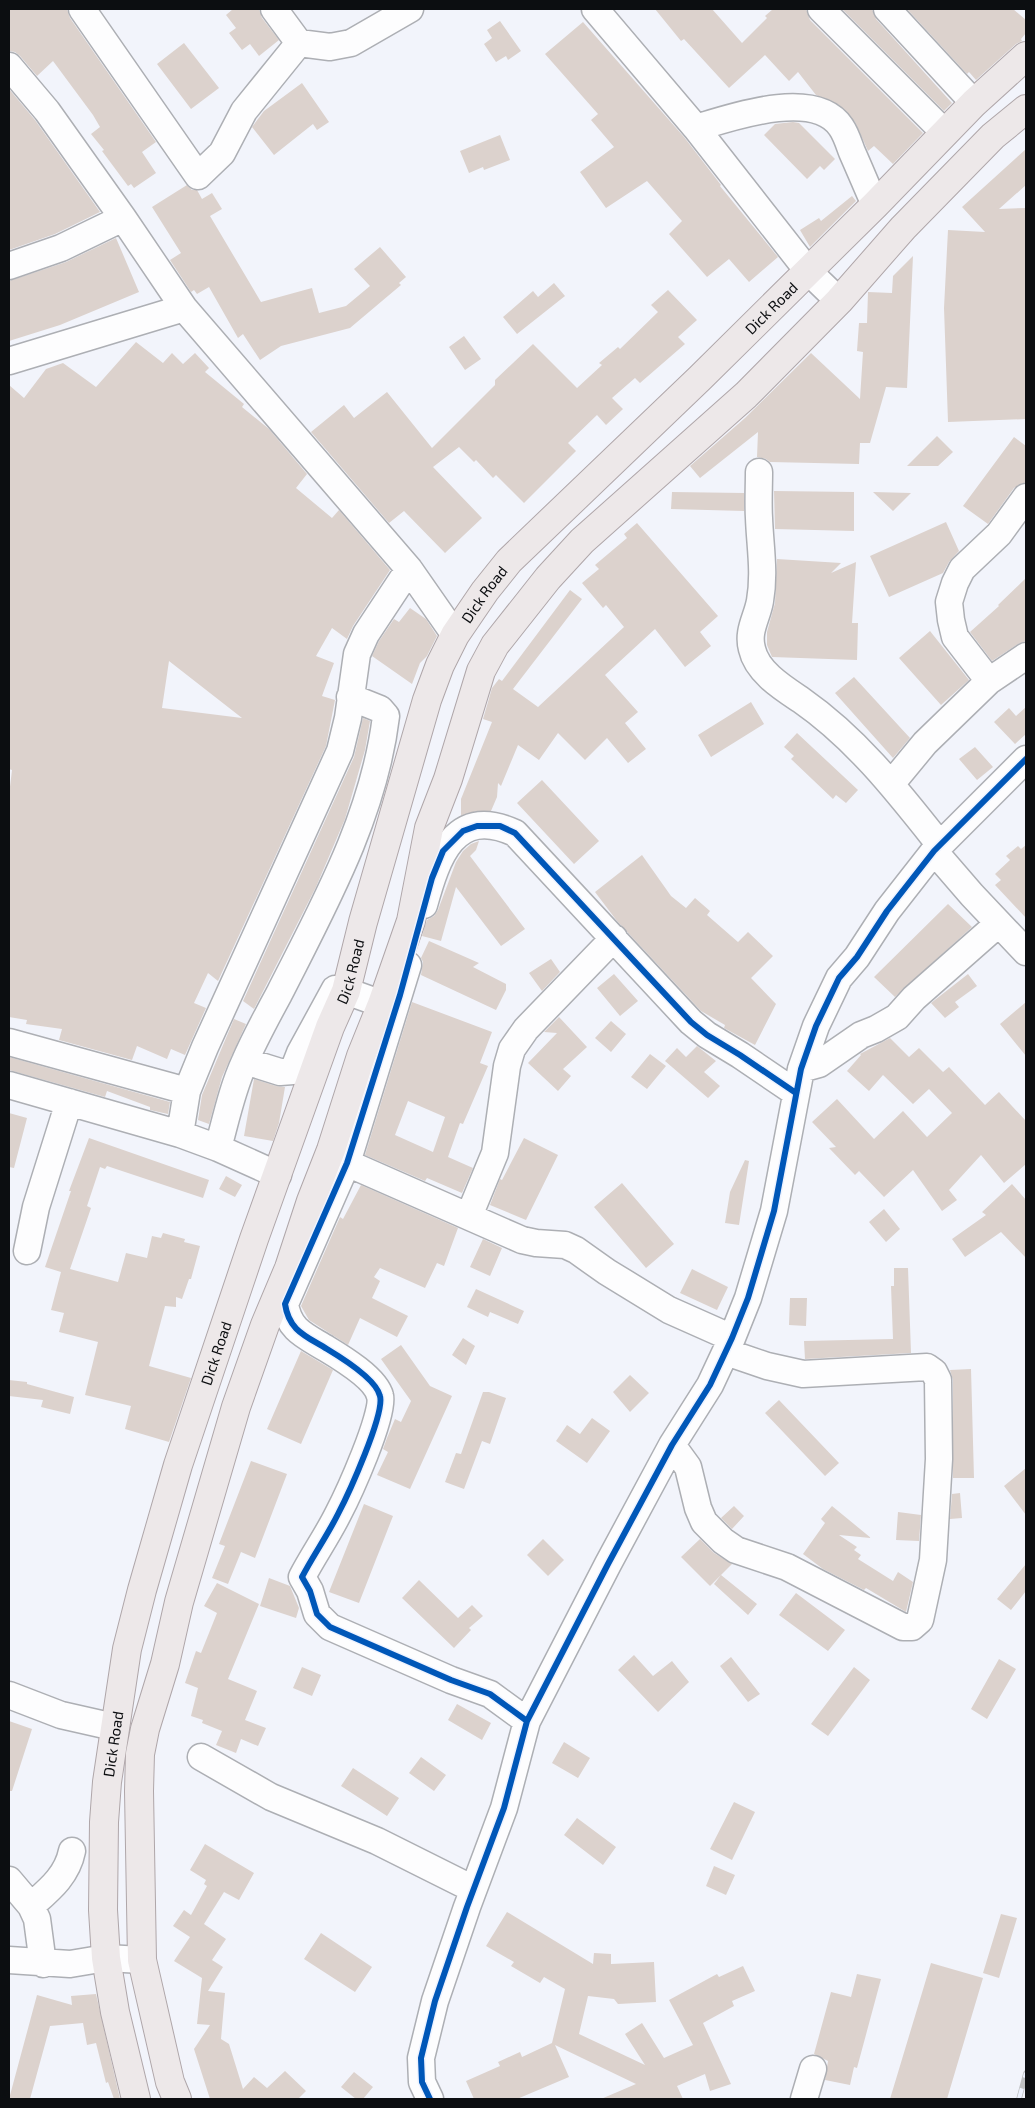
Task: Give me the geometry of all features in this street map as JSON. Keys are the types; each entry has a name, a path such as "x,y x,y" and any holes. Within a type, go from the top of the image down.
{"main road":[{"name":"Dick Road","path":"136,2099 115,2012 106,1958 103,1910 104,1822 114,1727 127,1649 163,1512 254,1240 330,1027 346,991 365,913 415,738 440,665 455,635 485,591 509,561 700,378 875,205 974,103 1026,56"},
{"name":"Dick Road","path":"177,2099 170,2082 142,1960 139,1791 140,1754 145,1729 165,1664 179,1602 236,1407 331,1150 360,1056 382,1004 411,921 429,828 448,778 481,671 495,645 548,578 582,542 746,395 839,301 910,221 993,136 1023,118"}],"street":[{"path":"82,9 198,176 222,153 244,111 299,43"},
{"path":"274,9 299,43 330,47 351,43 410,9"},
{"path":"595,9 696,128 808,271 839,301"},
{"path":"821,9 946,133"},
{"path":"887,9 974,103"},
{"path":"9,66 47,111 184,308 409,570 455,635"},
{"path":"696,128 730,118 777,108 798,107 818,109 830,116 841,127 875,205"},
{"path":"9,266 62,248 123,218"},
{"path":"9,361 184,308"},
{"path":"759,472 759,520 763,569 758,611 750,633 752,651 776,683 835,725 892,783 937,848 998,924 1026,952"},
{"path":"989,681 955,637 951,620 950,602 955,583 962,569 999,534 1026,496"},
{"path":"180,1134 187,1091 209,1038 340,752 348,718 358,654 366,634 409,570"},
{"path":"892,783 925,742 989,681 1026,656"},
{"path":"218,1148 232,1095 245,1061 313,927 356,833 376,773 386,716 380,709 350,697"},
{"path":"430,2099 422,2082 421,2058 435,2001 473,1889 504,1808 528,1721 608,1564 672,1446 710,1385 729,1345 748,1298 774,1210 798,1081 816,1026 839,978 857,957 887,911 937,848 1026,759"},
{"path":"528,1721 490,1694 451,1680 330,1626 317,1614 310,1591 302,1577 338,1514 370,1439 381,1405 376,1386 343,1358 297,1330 287,1318 285,1304 347,1163 400,995 432,878 443,851 463,831 477,826 500,826 515,833 691,1022 707,1035 740,1055 798,1081"},
{"path":"798,1081 861,1035 897,1017 914,998 998,924"},
{"path":"469,1216 495,1153 506,1066 512,1049 526,1029 614,938"},
{"path":"245,1061 280,1072 293,1071 300,1053 335,990 346,991 382,1004"},
{"path":"9,1042 187,1091"},
{"path":"9,1085 180,1134 278,1174"},
{"path":"27,1251 36,1206 70,1102"},
{"path":"347,1163 522,1240 536,1244 565,1245 576,1250 607,1272 669,1310 767,1366 803,1374 927,1367 934,1372 938,1380 939,1459 933,1560 920,1620 912,1627 903,1627 787,1567 736,1550 723,1541 704,1522 698,1508 688,1467 672,1446"},
{"path":"9,1695 62,1715 114,1727"},
{"path":"201,1757 271,1796 377,1841 473,1889"},
{"path":"31,1906 58,1882 67,1868 72,1851"},
{"path":"9,1880 31,1906 37,1919 43,1964"},
{"path":"9,1960 43,1964 70,1964 106,1958 142,1960"},
{"path":"804,2099 813,2069"}],"building":[{"path":"9,9 67,9 70,18 156,142 142,152 156,173 134,188 131,184 128,186 91,134 100,127 93,115 53,61 37,76 20,56 15,52 9,51"},
{"path":"233,9 259,9 262,18 279,40 259,56 250,44 242,50 229,33 236,28 226,15"},
{"path":"655,9 712,9 742,43 767,18 765,16 773,9 806,9 810,20 923,133 893,164 874,146 868,151 855,122 839,105 816,95 798,72 789,81 765,55 729,88 684,39 681,41"},
{"path":"842,9 872,9 876,19 952,103 944,111"},
{"path":"907,9 1013,9 1026,20 1026,33 1021,39 1022,41 1016,44 976,80 969,72 967,74"},
{"path":"500,21 521,51 508,60 506,56 496,62 484,44 492,38 487,30"},
{"path":"583,22 684,137 720,186 778,257 749,282 729,259 707,277 669,234 682,221 647,181 606,208 580,172 614,147 591,120 598,114 545,54"},
{"path":"184,43 219,88 191,109 157,64"},
{"path":"302,83 329,122 317,130 313,124 274,155 252,127 264,111"},
{"path":"9,89 35,120 100,212 55,234 9,250"},
{"path":"799,123 835,159 824,170 820,166 807,179 764,135 775,124"},
{"path":"500,135 510,160 484,170 483,167 469,173 460,151"},
{"path":"1026,149 1026,185 999,209 1026,208 1026,419 948,422 944,308 948,230 985,232 962,207"},
{"path":"187,185 192,190 197,190 202,199 212,193 222,209 210,216 261,302 312,288 319,313 346,306 370,286 354,269 380,247 406,277 399,283 401,285 350,328 281,346 260,360 243,334 238,338 209,287 197,294 194,290 191,292 170,260 181,253 152,207"},
{"path":"852,196 856,201 810,247 800,230 819,218 821,221"},
{"path":"116,238 139,292 60,325 9,341 9,281 66,262"},
{"path":"913,256 907,388 886,387 870,443 860,443 859,464 770,462 757,457 758,432 700,478 690,466 745,418 811,353 860,399 863,352 857,351 859,323 867,323 868,292 892,293 893,276"},
{"path":"554,283 565,296 517,334 503,317 533,291 538,297"},
{"path":"668,290 697,320 678,337 685,344 640,383 635,378 612,398 623,409 606,425 597,415 568,443 576,451 524,503 496,475 493,478 476,460 474,462 459,447 433,467 482,518 445,553 404,511 389,523 311,432 344,405 354,418 387,392 432,448 495,385 495,380 533,344 577,388 602,365 599,363 618,347 620,349 658,312 651,305"},
{"path":"464,336 481,359 465,370 449,347"},
{"path":"136,342 163,363 172,353 183,364 195,353 209,368 205,372 244,404 242,407 269,429 307,474 296,488 332,518 339,510 390,570 353,626 347,639 332,628 316,656 334,663 322,696 335,700 326,746 218,981 208,973 194,1003 206,1008 185,1055 171,1049 167,1059 137,1046 132,1060 59,1040 62,1029 26,1024 27,1020 9,1017 9,795 12,770 9,769 9,385 24,398 46,369 63,363 96,387","holes":["169,661 242,718 162,708"]},
{"path":"937,436 953,452 938,466 907,466"},
{"path":"1014,437 1026,446 1026,482 1014,488 988,524 963,506"},
{"path":"774,491 854,492 854,531 775,529"},
{"path":"672,492 744,493 744,511 671,509"},
{"path":"873,492 911,493 893,511"},
{"path":"946,522 959,551 949,562 943,573 889,597 870,556"},
{"path":"637,523 718,616 700,632 711,646 685,667 655,629 605,675 638,712 625,723 646,749 628,763 607,738 585,760 558,733 539,760 518,745 501,786 498,783 497,797 491,811 477,811 461,816 461,799 492,722 483,719 492,688 499,679 502,681 570,590 582,599 513,689 538,707 624,627 606,605 603,608 582,583 599,569 595,565 627,538 624,534"},
{"path":"777,559 841,563 831,573 856,562 852,623 858,623 857,660 772,657 767,645 767,632 775,603"},
{"path":"1026,578 1026,641 992,661 970,632"},
{"path":"410,608 426,619 437,636 427,656 420,663 412,684 372,656 379,641 394,619 399,622"},
{"path":"930,631 969,680 941,705 899,658"},
{"path":"854,677 910,738 893,758 835,693"},
{"path":"751,702 764,724 711,757 698,735"},
{"path":"1026,707 1026,734 1015,744 994,722 1009,708 1016,716"},
{"path":"363,718 370,721 365,750 345,819 316,887 254,1009 243,1001 354,757"},
{"path":"797,733 858,790 846,803 836,795 833,799 791,759 794,756 784,747"},
{"path":"975,747 993,767 977,780 959,759"},
{"path":"542,780 599,841 574,864 517,803"},
{"path":"479,841 476,850 470,856 525,929 501,946 456,887 441,941 422,936 427,920 434,916 438,910 456,862 463,851 471,844"},
{"path":"1026,845 1026,918 995,885 1001,880 995,874 1010,860 1006,856 1018,846 1021,849"},
{"path":"642,855 671,896 686,908 695,898 710,911 707,915 738,942 748,932 773,956 751,978 776,1004 755,1045 724,1028 725,1025 701,1011 617,921 595,892"},
{"path":"948,904 972,927 895,997 874,977"},
{"path":"429,941 479,963 473,967 506,984 506,990 496,1010 421,975 423,962 421,958"},
{"path":"551,959 560,972 542,991 529,973"},
{"path":"614,974 638,1001 620,1016 597,988"},
{"path":"968,974 977,986 955,1002 959,1007 945,1018 931,1003"},
{"path":"412,1002 492,1032 480,1063 488,1066 463,1124 460,1123 448,1157 473,1168 462,1193 427,1178 425,1181 365,1155","holes":["408,1101 445,1117 433,1152 395,1135"]},
{"path":"1026,1002 1026,1056 1000,1024"},
{"path":"559,1017 587,1047 563,1069 571,1076 558,1091 528,1063 557,1033 544,1032"},
{"path":"234,1019 246,1024 222,1077 209,1124 198,1120 202,1095"},
{"path":"611,1021 626,1034 611,1052 595,1038"},
{"path":"890,1038 909,1057 919,1048 943,1072 949,1067 985,1105 999,1092 1026,1121 1026,1164 1004,1183 981,1155 949,1190 957,1200 942,1211 913,1170 884,1197 859,1171 855,1175 829,1148 836,1147 812,1122 837,1099 874,1139 903,1111 927,1137 952,1113 929,1089 913,1104 883,1075 869,1091 847,1071 860,1054"},
{"path":"697,1046 716,1061 704,1072 720,1086 708,1098 665,1061 677,1048 686,1057"},
{"path":"650,1054 666,1066 647,1089 631,1077"},
{"path":"9,1057 170,1102 168,1114 150,1110 150,1107 107,1091 105,1097 9,1070"},
{"path":"254,1079 285,1087 279,1123 273,1141 244,1136"},
{"path":"9,1113 27,1118 14,1168 9,1167"},
{"path":"89,1138 209,1180 203,1198 107,1166 105,1169 100,1167 87,1206 91,1208 70,1269 118,1282 126,1253 147,1258 152,1236 161,1238 163,1233 185,1239 184,1242 200,1246 191,1279 189,1279 182,1299 176,1297 176,1307 165,1306 149,1366 191,1378 169,1442 125,1429 131,1406 85,1395 98,1342 59,1332 64,1313 51,1310 61,1272 45,1267 71,1191 69,1191"},
{"path":"524,1138 558,1155 526,1220 490,1205 500,1179 502,1180"},
{"path":"745,1160 749,1161 739,1225 725,1223 730,1192"},
{"path":"226,1176 242,1185 235,1197 219,1189"},
{"path":"622,1183 674,1244 646,1268 594,1207"},
{"path":"1012,1184 1026,1200 1026,1258 1001,1232 965,1257 952,1239 986,1215 982,1212"},
{"path":"361,1185 458,1228 444,1266 437,1263 425,1288 380,1268 374,1277 380,1281 372,1298 408,1316 397,1337 360,1318 348,1345 309,1320 301,1306 340,1217 343,1219"},
{"path":"884,1209 900,1229 886,1242 869,1222"},
{"path":"483,1239 502,1248 490,1276 470,1267"},
{"path":"894,1268 908,1268 911,1353 805,1359 804,1341 893,1339 891,1286 894,1286"},
{"path":"692,1269 728,1287 717,1310 680,1293"},
{"path":"476,1289 524,1311 518,1324 490,1312 488,1317 467,1307"},
{"path":"790,1298 807,1298 806,1326 789,1325"},
{"path":"463,1338 475,1346 466,1365 452,1355"},
{"path":"401,1345 430,1386 452,1396 410,1489 377,1475 388,1452 383,1449 395,1419 401,1422 411,1401 381,1359"},
{"path":"301,1351 333,1370 301,1444 267,1429"},
{"path":"971,1369 974,1478 953,1478 953,1380 950,1370"},
{"path":"630,1375 649,1393 630,1412 613,1392"},
{"path":"9,1380 27,1382 27,1384 74,1397 70,1414 41,1407 43,1400 9,1396"},
{"path":"483,1392 489,1392 506,1398 490,1444 482,1441 464,1489 445,1482 456,1453 461,1454"},
{"path":"779,1400 839,1463 825,1476 765,1413"},
{"path":"592,1418 610,1431 587,1463 556,1441 567,1425 580,1434"},
{"path":"251,1461 287,1474 255,1558 241,1552 228,1584 212,1578 225,1546 219,1544"},
{"path":"1026,1468 1026,1515 1004,1486"},
{"path":"960,1493 962,1518 950,1519 952,1494"},
{"path":"364,1504 393,1516 359,1603 329,1592"},
{"path":"734,1506 744,1516 732,1529 721,1518"},
{"path":"832,1506 871,1538 839,1535 857,1547 854,1550 861,1555 858,1559 893,1581 898,1572 913,1582 906,1612 866,1588 864,1590 823,1569 803,1554 825,1523 821,1519"},
{"path":"898,1512 921,1515 919,1541 896,1540"},
{"path":"543,1539 564,1560 548,1576 527,1555"},
{"path":"700,1539 714,1553 732,1564 710,1586 681,1557"},
{"path":"1026,1564 1026,1591 1011,1610 997,1599"},
{"path":"721,1575 757,1604 748,1615 714,1584"},
{"path":"269,1578 290,1586 299,1608 296,1618 260,1606"},
{"path":"419,1580 458,1618 472,1605 483,1616 469,1628 471,1630 454,1648 402,1598"},
{"path":"217,1583 259,1604 228,1679 257,1691 245,1720 266,1728 258,1746 241,1739 236,1753 216,1745 222,1731 202,1723 203,1720 191,1716 198,1688 185,1683 196,1651 201,1653 217,1613 204,1606"},
{"path":"796,1593 845,1630 828,1651 779,1615"},
{"path":"634,1655 653,1676 672,1661 689,1682 658,1712 618,1670"},
{"path":"731,1657 760,1694 748,1702 720,1666"},
{"path":"999,1659 1016,1669 987,1719 971,1709"},
{"path":"302,1667 321,1675 312,1696 293,1688"},
{"path":"854,1667 870,1680 828,1736 811,1724"},
{"path":"457,1704 491,1723 482,1740 448,1720"},
{"path":"9,1721 32,1729 12,1791 9,1791"},
{"path":"564,1742 590,1758 578,1778 552,1763"},
{"path":"421,1757 446,1775 434,1791 409,1773"},
{"path":"353,1768 399,1798 387,1816 341,1786"},
{"path":"734,1802 755,1812 732,1860 710,1849"},
{"path":"577,1818 616,1847 603,1865 564,1835"},
{"path":"205,1844 254,1873 239,1900 224,1892 204,1924 226,1939 212,1960 223,1967 208,1991 225,1993 221,2039 229,2044 243,2089 254,2077 267,2088 285,2071 306,2091 298,2099 210,2099 194,2049 210,2025 197,2024 202,1978 174,1961 190,1937 173,1926 184,1910 191,1915 207,1886 204,1884 206,1880 190,1870"},
{"path":"714,1866 735,1875 726,1895 706,1886"},
{"path":"507,1912 593,1964 594,1953 611,1954 611,1964 654,1962 656,2002 618,2004 614,1999 588,1996 579,2034 645,2065 625,2034 642,2023 664,2058 693,2045 669,2000 717,1974 719,1977 743,1966 755,1991 732,2001 734,2006 703,2023 731,2084 710,2091 705,2074 677,2086 683,2099 601,2099 636,2084 555,2045 569,2077 517,2099 474,2099 466,2081 500,2066 498,2062 520,2052 522,2057 552,2043 565,1989 544,1977 540,1983 511,1966 514,1962 486,1946"},
{"path":"1001,1914 1017,1918 999,1978 983,1973"},
{"path":"321,1933 372,1967 355,1992 304,1959"},
{"path":"931,1963 983,1978 947,2099 890,2099"},
{"path":"857,1974 881,1979 857,2068 854,2067 850,2085 825,2080 828,2061 814,2054 831,1992 851,1997"},
{"path":"96,1994 120,2099 114,2099 108,2082 106,2083 96,2043 87,2045 83,2023 50,2026 30,2099 9,2099 37,1995 72,2005 71,1996"},
{"path":"354,2072 373,2087 363,2099 356,2099 341,2087"}],"railway":[{"path":"1019,2099 1026,2073"}],"cycle path":[{"path":"430,2099 422,2082 421,2058 435,2001 467,1907 504,1808 527,1721 672,1445 710,1385 732,1338 748,1298 774,1211 801,1069 816,1026 839,978 857,957 887,911 934,851 1026,759"},
{"path":"527,1721 490,1694 451,1680 330,1627 317,1614 310,1591 302,1577 334,1522 357,1473 372,1436 380,1405 380,1396 372,1383 358,1370 300,1332 290,1321 285,1304 347,1163 400,995 432,878 443,851 463,831 477,826 500,826 515,833 691,1022 707,1035 796,1093"}]}
